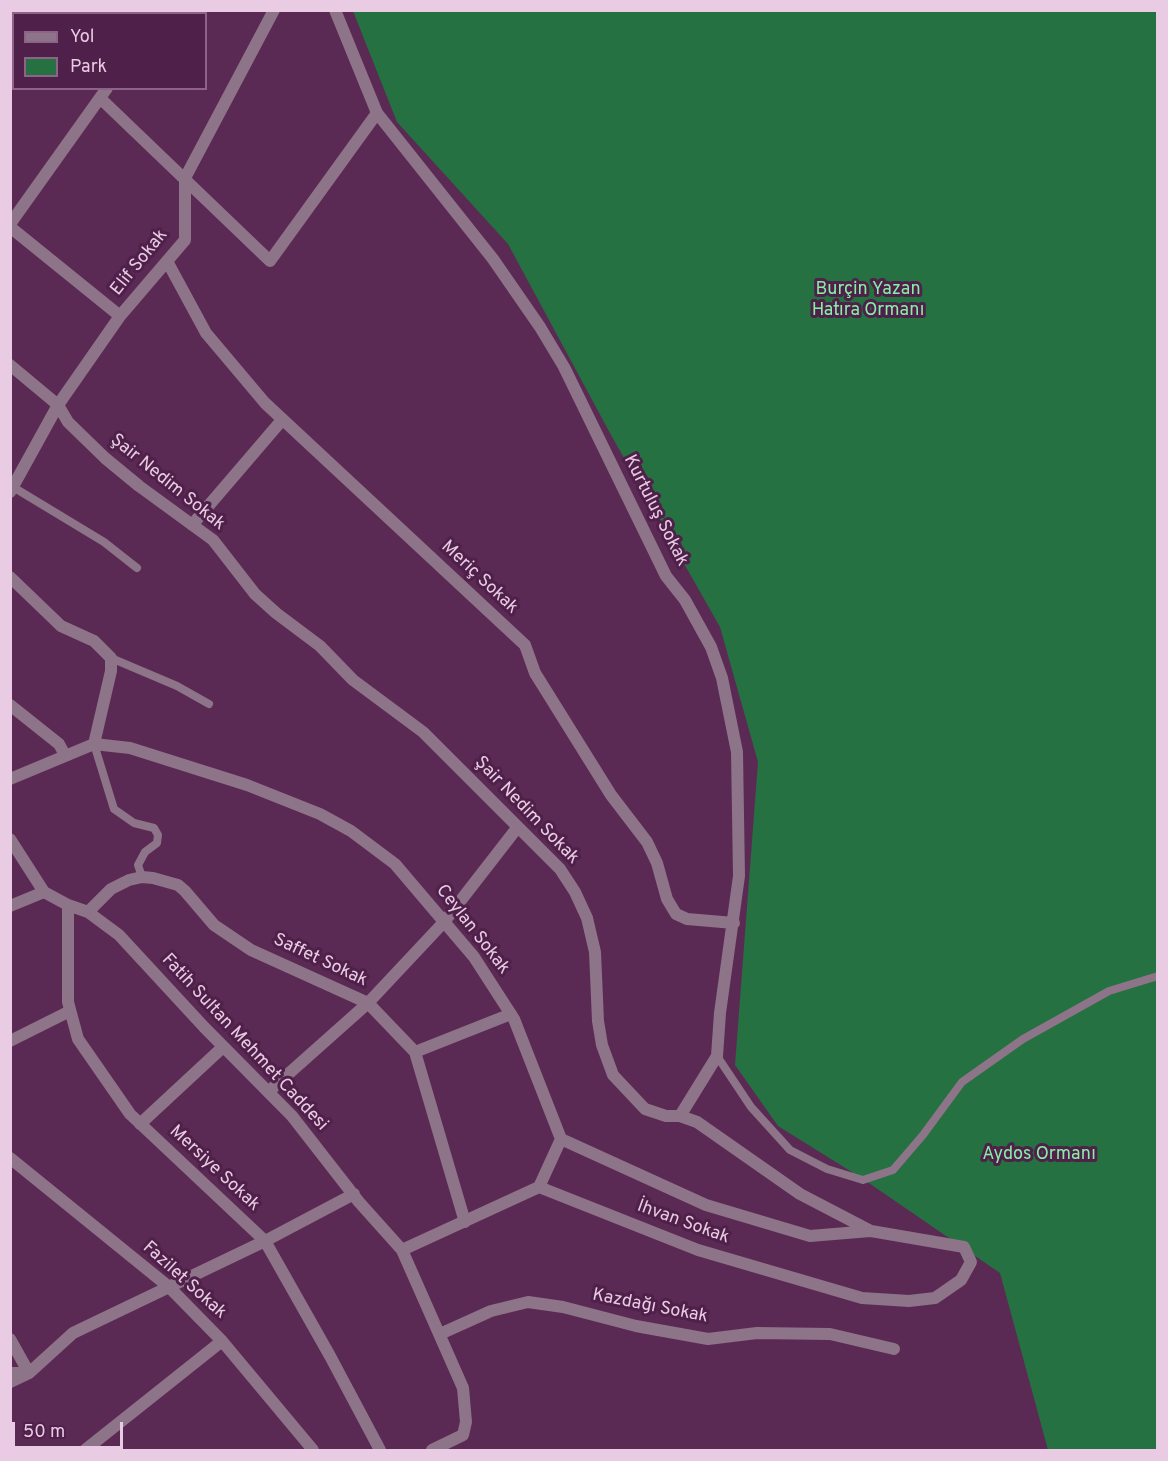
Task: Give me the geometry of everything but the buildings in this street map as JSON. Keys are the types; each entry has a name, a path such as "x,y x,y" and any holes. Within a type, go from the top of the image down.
{"street":[{"name":"Elif Sokak","path":"12,489 58,405 120,316 185,240 185,178 274,10"},
{"name":"Kurtuluş Sokak","path":"335,10 377,113 493,259 540,327 564,368 666,576 685,600 711,647 722,678 737,752 739,876 720,1013 717,1056 680,1116"},
{"path":"120,316 10,225 104,93 185,178 270,261 377,113"},
{"name":"Meriç Sokak","path":"167,261 206,333 266,403 525,645 535,673 611,795 648,842 657,863 667,899 676,914 687,919 734,923"},
{"name":"Şair Nedim Sokak","path":"10,365 58,405 68,422 105,458 213,540 255,594 276,613 320,646 353,680 423,732 560,869 575,892 587,918 595,952 600,1037 614,1075 645,1109 697,1122 800,1194 871,1231 964,1247 971,1262 961,1280"},
{"path":"192,525 282,420"},
{"path":"10,577 61,626 94,641 111,658 111,671 94,744"},
{"path":"10,705 59,744 65,754"},
{"name":"Ceylan Sokak","path":"10,779 65,754 94,744 139,751 265,792 320,814 351,831 395,864 474,957 511,1014 561,1139"},
{"path":"268,1092 368,1003 444,922 517,828"},
{"name":"Fatih Sultan Mehmet Caddesi","path":"10,839 44,892 68,905 88,912 119,935 292,1116 402,1250 463,1388 466,1422 463,1435 432,1450"},
{"path":"88,912 111,890 129,880 142,877"},
{"name":"Saffet Sokak","path":"142,877 178,885 186,891 214,925 251,950 368,1003 415,1052 465,1222"},
{"path":"10,906 44,892"},
{"name":"Mersiye Sokak","path":"68,905 68,1002 78,1039 130,1114 265,1240 380,1450"},
{"path":"10,1041 70,1011"},
{"path":"415,1052 511,1014"},
{"path":"140,1124 224,1047"},
{"path":"402,1250 539,1187 561,1139 706,1205 810,1236 871,1231"},
{"name":"Fazilet Sokak","path":"13,1162 169,1287 222,1341 313,1450"},
{"name":"İhvan Sokak","path":"539,1187 698,1250 862,1298 909,1301 935,1299 961,1280"},
{"path":"10,1382 29,1373 73,1333 354,1194"},
{"name":"Kazdağı Sokak","path":"440,1334 490,1311 528,1302 563,1307 636,1326 708,1339 756,1333 830,1334 894,1349"},
{"path":"10,1339 29,1373"},
{"path":"85,1450 222,1341"},
{"path":"10,1372 29,1373"}],"lane":[{"path":"12,489 104,542 137,568"},
{"path":"111,658 177,686 209,704"},
{"path":"94,744 114,809 134,823 154,828 158,835 157,843 145,852 138,865 142,877"},
{"path":"717,1056 751,1107 790,1150 827,1169 863,1180 893,1170 923,1135 962,1082 1023,1039 1109,990 1158,975"}],"green space":[{"name":"Burçin Yazan Hatıra Ormanı","path":"353,11 1157,11 1157,1450 1048,1450 1000,1273 863,1179 778,1126 735,1065 758,762 720,627 611,435 508,244 397,122"}],"park label":[{"name":"Aydos Ormanı","path":"1039,1155"}]}
